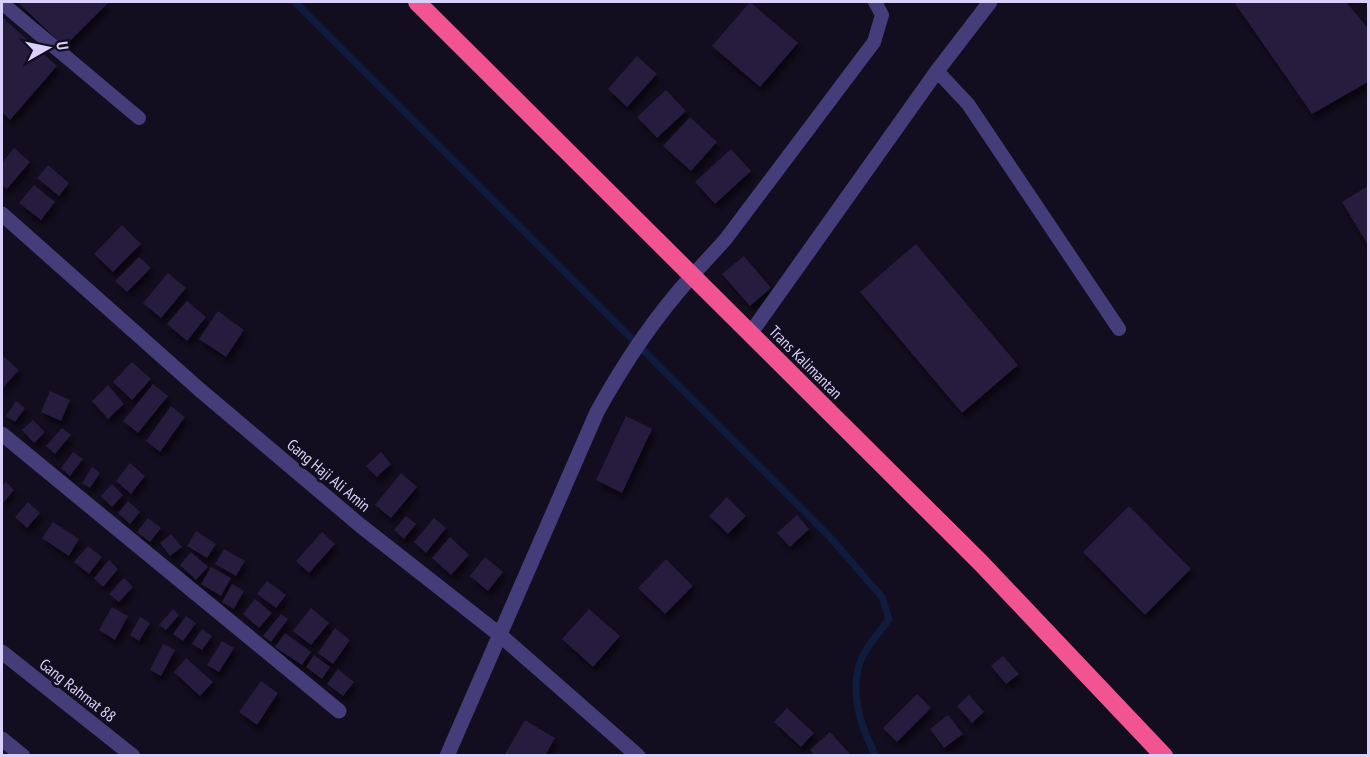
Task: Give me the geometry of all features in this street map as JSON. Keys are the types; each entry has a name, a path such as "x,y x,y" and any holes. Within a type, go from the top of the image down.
{"highway":[{"name":"Trans Kalimantan","path":"417,2 997,579 1164,756"}],"street":[{"path":"750,334 937,71 990,2"},
{"name":"Gang Haji Ali Amin","path":"2,214 209,398 362,526 500,635 639,756"},
{"path":"447,756 597,412 659,313 691,277"},
{"path":"2,434 339,711"},
{"name":"Gang Rahmat 88","path":"2,652 133,756"},
{"path":"2,739 23,756"}],"lane":[{"path":"691,277 725,240 874,42 882,15 875,2"},
{"path":"2,3 139,118"},
{"path":"937,71 968,104 1119,329"}],"building":[{"path":"18,2 109,2 64,47"},
{"path":"750,2 798,43 760,87 712,46"},
{"path":"1234,2 1346,2 1368,28 1368,82 1312,114"},
{"path":"2,17 57,66 10,120 2,112"},
{"path":"637,56 657,74 627,107 608,89"},
{"path":"666,90 686,111 657,138 637,117"},
{"path":"690,117 717,142 691,171 663,146"},
{"path":"14,148 30,162 7,189 2,185 2,163"},
{"path":"731,149 751,171 715,204 695,182"},
{"path":"48,165 69,183 59,196 37,178"},
{"path":"34,185 55,202 41,220 19,203"},
{"path":"1368,186 1368,245 1342,202"},
{"path":"122,225 141,244 113,272 94,254"},
{"path":"916,244 1018,365 962,413 860,292"},
{"path":"744,256 771,288 750,306 722,274"},
{"path":"139,257 151,268 127,292 115,281"},
{"path":"168,273 186,288 161,318 143,303"},
{"path":"187,301 206,317 187,341 167,324"},
{"path":"218,311 244,330 226,357 199,339"},
{"path":"2,355 19,370 2,389"},
{"path":"132,362 151,379 132,400 113,382"},
{"path":"153,384 168,396 138,433 123,421"},
{"path":"108,385 124,404 108,419 92,401"},
{"path":"50,391 70,400 61,421 41,412"},
{"path":"16,401 25,408 15,422 6,416"},
{"path":"171,406 185,417 160,452 146,441"},
{"path":"626,416 652,429 622,493 596,480"},
{"path":"33,420 45,432 34,443 22,430"},
{"path":"62,428 71,435 55,454 46,446"},
{"path":"73,452 83,459 70,476 61,468"},
{"path":"381,452 391,464 377,477 366,466"},
{"path":"130,463 145,476 131,494 116,481"},
{"path":"92,467 100,473 90,488 82,483"},
{"path":"401,473 417,487 391,518 375,505"},
{"path":"6,482 14,490 2,504 2,486"},
{"path":"112,484 123,495 112,507 101,496"},
{"path":"727,497 746,516 728,534 709,516"},
{"path":"128,501 140,512 130,524 118,513"},
{"path":"28,502 40,513 27,528 15,517"},
{"path":"1129,506 1191,569 1145,615 1083,552"},
{"path":"797,515 809,529 790,547 777,533"},
{"path":"406,516 416,524 404,539 394,530"},
{"path":"148,518 161,528 150,542 137,532"},
{"path":"434,518 446,528 426,553 414,542"},
{"path":"53,522 79,539 69,556 42,538"},
{"path":"196,531 216,544 207,558 187,546"},
{"path":"322,532 335,544 309,573 296,561"},
{"path":"171,534 182,547 170,556 160,543"},
{"path":"450,537 469,555 451,575 432,558"},
{"path":"88,546 102,557 89,574 74,562"},
{"path":"224,549 245,561 236,576 215,564"},
{"path":"191,552 208,567 196,580 180,565"},
{"path":"485,557 503,572 488,591 470,576"},
{"path":"666,559 693,586 665,614 638,588"},
{"path":"109,560 118,569 103,587 94,578"},
{"path":"211,567 231,578 221,596 201,584"},
{"path":"124,578 133,587 119,602 109,594"},
{"path":"267,581 286,595 276,608 257,594"},
{"path":"232,584 244,591 234,609 222,602"},
{"path":"255,599 272,613 259,628 243,614"},
{"path":"112,607 128,616 115,640 99,630"},
{"path":"311,608 329,623 311,645 293,631"},
{"path":"173,609 179,615 166,630 159,625"},
{"path":"589,609 620,636 593,667 562,639"},
{"path":"281,614 288,619 271,642 263,636"},
{"path":"186,616 196,623 183,641 173,634"},
{"path":"140,617 150,623 139,641 130,635"},
{"path":"335,628 350,640 333,664 318,653"},
{"path":"202,629 212,636 202,650 192,644"},
{"path":"285,633 311,652 302,665 275,647"},
{"path":"222,641 234,648 219,672 207,665"},
{"path":"163,644 175,650 161,676 150,670"},
{"path":"314,655 330,667 322,679 306,667"},
{"path":"1003,656 1019,674 1006,684 991,666"},
{"path":"186,658 213,682 200,696 174,672"},
{"path":"338,669 354,682 343,696 327,684"},
{"path":"261,681 278,693 257,725 239,712"},
{"path":"917,694 931,708 897,742 883,728"},
{"path":"969,695 984,712 972,723 957,706"},
{"path":"787,708 814,733 801,747 774,722"},
{"path":"948,715 963,734 944,748 930,729"},
{"path":"525,720 555,738 545,756 504,756"},
{"path":"830,732 850,754 849,756 815,756 810,750"}],"waterway":[{"path":"295,2 828,535 882,597 889,619 862,657 856,682 861,720 876,756"}]}
